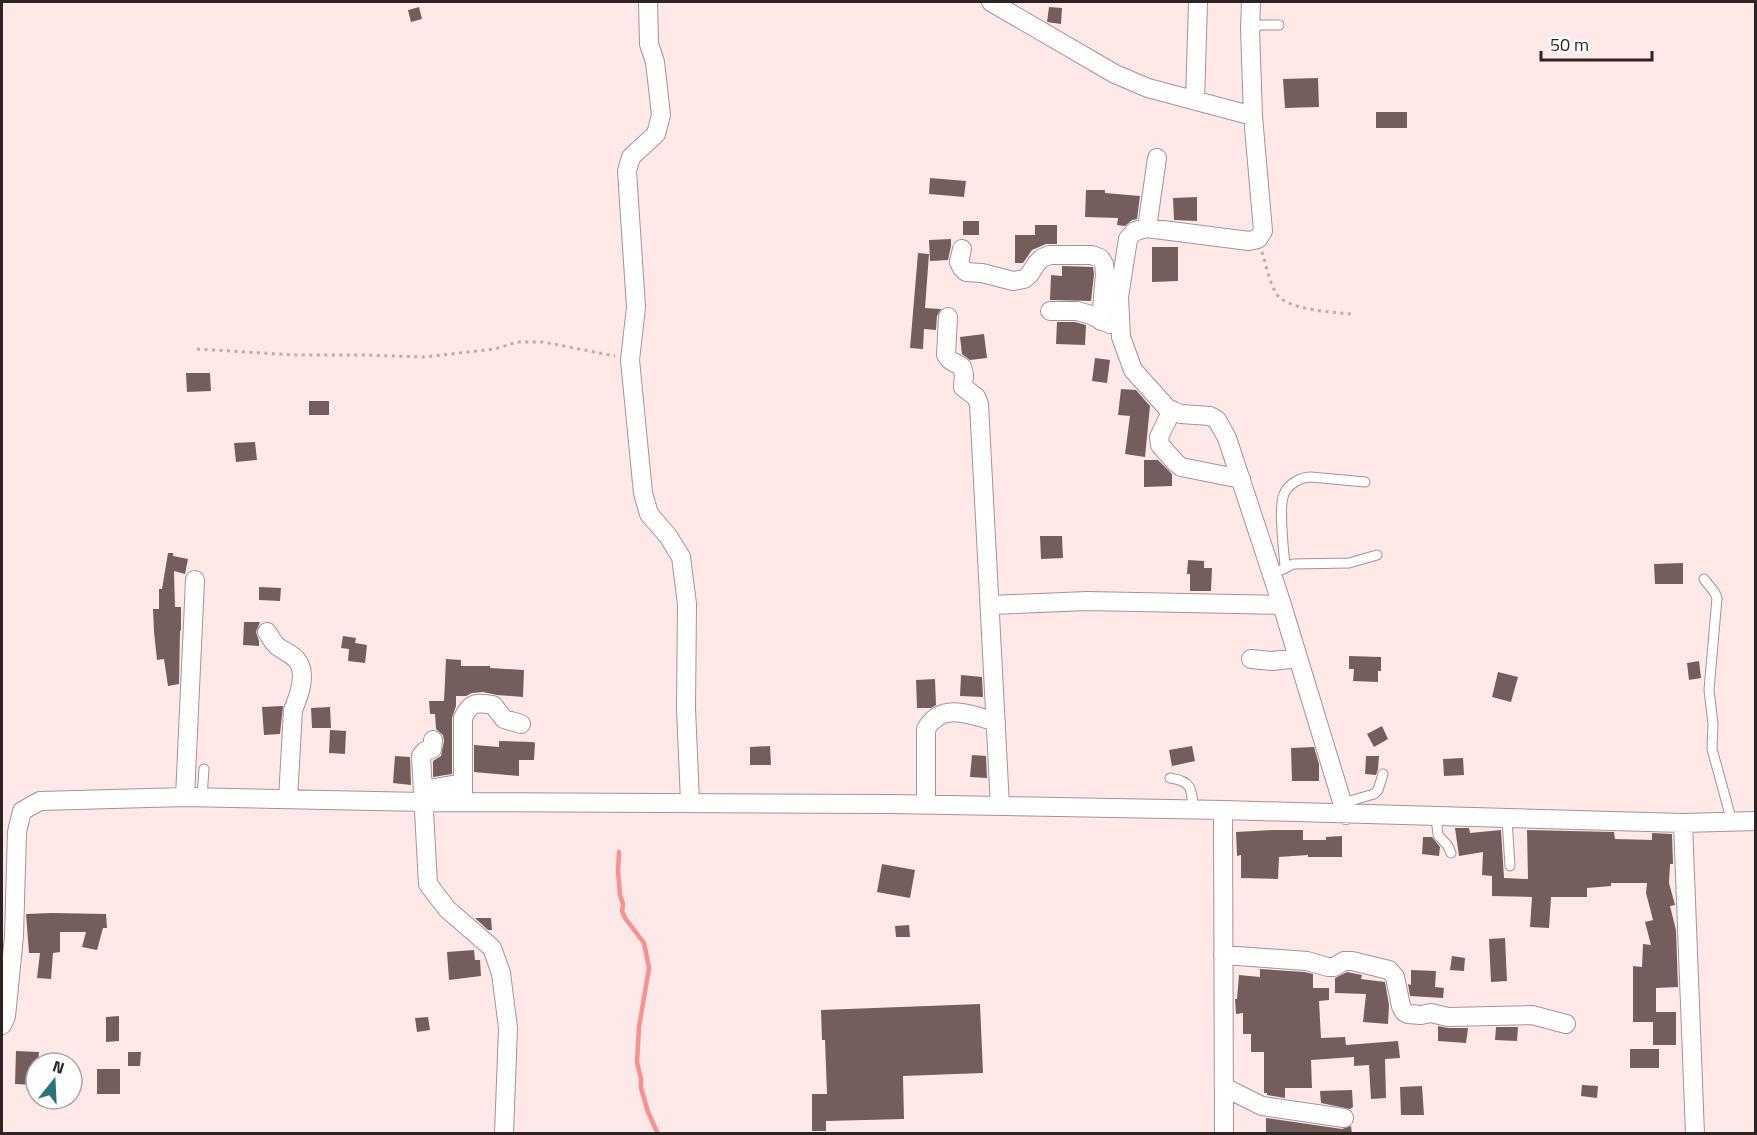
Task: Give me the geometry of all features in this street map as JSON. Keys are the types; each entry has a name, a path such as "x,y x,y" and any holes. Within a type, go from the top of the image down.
{"street":[{"path":"648,2 649,44 655,62 661,115 656,134 631,157 627,171 636,307 630,360 643,493 649,514 669,536 681,557 687,604 686,708 690,802"},
{"path":"991,2 1115,74 1148,88 1253,116"},
{"path":"1195,101 1198,2"},
{"path":"1251,2 1253,116 1263,231 1258,239 1249,241 1147,228 1135,231 1128,239 1119,297 1121,337 1133,370 1168,409 1181,414 1210,416 1217,420 1227,438 1279,572 1282,605 1344,809"},
{"path":"1147,228 1157,158"},
{"path":"962,249 959,262 966,272 982,273 1013,281 1024,279 1036,262 1050,255 1092,255 1100,258 1104,264 1105,274 1101,321"},
{"path":"1050,311 1077,311 1120,327"},
{"path":"948,316 946,355 962,367 963,387 975,397 979,404 1000,806"},
{"path":"1172,410 1159,437 1160,445 1176,463 1181,467 1241,479"},
{"path":"194,797 195,580"},
{"path":"991,605 1087,602 1282,605"},
{"path":"267,632 276,645 296,659 301,666 301,686 293,710 288,799"},
{"path":"1251,659 1272,661 1298,658"},
{"path":"463,802 463,718 467,710 471,705 482,703 493,705 504,719 521,724"},
{"path":"926,805 926,729 930,723 945,713 959,712 996,722"},
{"path":"433,740 432,749 425,751 421,756 428,884 447,909 492,948 501,973 508,1028 504,1134"},
{"path":"423,796 463,783"},
{"path":"2,1025 6,1016 14,936 16,832 22,811 40,801 194,797 288,799 423,796 463,802 690,802 1193,810 1344,809 1436,817 1683,824 1755,821"},
{"path":"1223,810 1224,1134"},
{"path":"1683,824 1695,1134"},
{"path":"1223,955 1307,961 1334,967 1344,961 1352,961 1389,970 1395,977 1401,1006 1408,1014 1431,1013 1448,1017 1532,1015 1566,1024"},
{"path":"1224,1086 1262,1106 1344,1118"}],"lane":[{"path":"1250,29 1261,25 1279,25"},
{"path":"1279,572 1282,507 1284,494 1292,485 1302,477 1365,483"},
{"path":"1279,572 1293,564 1350,563 1377,555"},
{"path":"1704,579 1717,598 1709,690 1713,724 1712,749 1732,822"},
{"path":"194,797 204,769"},
{"path":"1344,809 1374,794 1378,790 1383,774"},
{"path":"1170,778 1182,779 1188,783 1192,793 1193,810"},
{"path":"1436,817 1436,832 1451,853"},
{"path":"1507,819 1510,866"}],"path":[{"path":"1258,239 1276,294 1282,300 1307,308 1351,314"},
{"path":"197,349 294,355 424,357 495,349 518,342 543,342 630,360"}],"building":[{"path":"419,7 422,19 411,22 408,10"},
{"path":"1049,7 1062,8 1061,24 1047,22"},
{"path":"1318,78 1319,107 1285,108 1283,79"},
{"path":"1376,112 1407,112 1407,128 1376,128"},
{"path":"930,178 966,181 964,197 929,194"},
{"path":"1086,190 1105,190 1105,193 1140,196 1137,219 1125,226 1117,225 1118,218 1085,217"},
{"path":"1197,197 1197,221 1174,220 1173,198"},
{"path":"963,221 979,221 979,235 963,235"},
{"path":"1035,225 1057,225 1057,244 1046,244 1032,250 1023,263 1015,263 1015,235 1035,235"},
{"path":"951,239 948,260 930,261 929,240"},
{"path":"1152,247 1178,247 1178,281 1152,282"},
{"path":"918,253 929,254 925,308 941,309 937,316 936,330 924,329 923,349 910,348"},
{"path":"1062,266 1093,267 1091,301 1050,300 1051,275 1062,276"},
{"path":"1057,322 1075,322 1086,325 1085,345 1056,344"},
{"path":"984,334 987,358 970,360 962,354 960,337"},
{"path":"1095,358 1110,360 1107,383 1092,381"},
{"path":"186,373 210,373 211,391 187,392"},
{"path":"1121,389 1136,390 1150,406 1145,457 1125,454 1130,416 1118,415"},
{"path":"309,401 329,401 329,415 309,415"},
{"path":"255,442 257,460 236,462 234,443"},
{"path":"1144,460 1158,460 1172,474 1172,486 1144,487"},
{"path":"1040,536 1062,536 1063,558 1041,559"},
{"path":"168,553 188,559 185,574 174,571 175,607 181,607 179,684 168,686 164,659 157,660 153,609 159,609 159,589 162,589"},
{"path":"1188,560 1204,561 1204,568 1212,568 1211,591 1190,591 1190,574 1187,574"},
{"path":"1683,563 1683,584 1655,584 1654,564"},
{"path":"259,587 281,588 280,601 259,600"},
{"path":"244,622 260,622 256,632 259,646 243,645"},
{"path":"343,636 356,638 355,643 367,645 365,663 348,661 349,649 341,648"},
{"path":"1349,656 1381,657 1378,682 1353,681 1354,669 1349,669"},
{"path":"446,659 461,660 461,666 490,666 490,668 524,670 523,697 483,692 456,696 452,718 452,774 433,777 433,761 441,756 444,741 443,735 436,729 435,714 430,714 429,701 444,701"},
{"path":"1699,661 1701,678 1689,680 1687,663"},
{"path":"1498,672 1518,677 1511,702 1492,697"},
{"path":"961,675 982,677 983,697 960,696"},
{"path":"935,679 936,705 931,708 917,708 916,680"},
{"path":"283,706 280,734 264,735 262,707"},
{"path":"330,707 331,728 312,728 311,708"},
{"path":"1382,726 1388,739 1374,747 1367,734"},
{"path":"330,730 346,731 345,754 329,753"},
{"path":"499,741 535,743 534,760 519,760 519,776 474,772 474,745 499,747"},
{"path":"770,746 771,765 750,765 750,747"},
{"path":"1192,746 1195,761 1172,766 1169,750"},
{"path":"1314,747 1319,764 1319,781 1292,781 1291,748"},
{"path":"972,755 986,756 987,778 970,777"},
{"path":"395,756 410,757 411,785 393,783"},
{"path":"1366,756 1379,756 1376,775 1365,774"},
{"path":"1463,758 1464,775 1444,776 1443,759"},
{"path":"1455,828 1469,828 1470,833 1501,830 1504,878 1528,879 1527,830 1614,832 1615,839 1652,840 1652,833 1672,834 1673,864 1670,864 1669,883 1675,905 1670,906 1676,930 1678,987 1656,988 1656,1012 1676,1012 1676,1045 1653,1045 1653,1022 1633,1022 1633,966 1642,967 1643,944 1651,945 1645,922 1653,920 1646,893 1647,883 1611,883 1611,886 1587,888 1587,897 1551,897 1549,928 1530,927 1532,897 1492,896 1492,876 1482,875 1483,852 1459,856"},
{"path":"1303,830 1303,840 1326,840 1326,837 1342,836 1342,857 1308,857 1308,855 1279,857 1278,879 1241,878 1241,855 1237,856 1236,832"},
{"path":"1423,837 1432,837 1440,847 1439,856 1422,854"},
{"path":"882,864 915,870 910,898 877,892"},
{"path":"26,914 106,914 107,928 103,928 97,950 82,947 86,932 60,932 60,952 53,953 51,979 37,978 40,953 29,953"},
{"path":"475,918 491,918 492,930 488,930"},
{"path":"909,925 910,937 896,937 895,926"},
{"path":"1505,938 1507,981 1491,982 1489,939"},
{"path":"474,950 475,960 480,960 481,976 449,980 447,952"},
{"path":"1452,956 1465,958 1464,971 1450,970"},
{"path":"1260,969 1313,974 1313,988 1329,988 1329,1000 1319,1001 1321,1038 1345,1037 1346,1045 1398,1041 1400,1058 1385,1059 1386,1098 1371,1099 1369,1065 1354,1066 1354,1057 1311,1060 1312,1088 1285,1088 1285,1098 1264,1093 1264,1052 1251,1052 1251,1034 1243,1034 1243,1013 1236,1014 1235,999 1237,999 1239,975 1260,977"},
{"path":"1411,970 1436,971 1435,987 1444,988 1443,998 1410,996 1408,984 1411,985"},
{"path":"1347,972 1362,975 1361,979 1385,982 1389,1005 1388,1024 1363,1022 1366,994 1335,993 1335,978"},
{"path":"980,1004 983,1073 903,1076 904,1119 826,1121 826,1131 812,1131 812,1094 827,1094 825,1040 822,1040 821,1010"},
{"path":"119,1016 119,1041 106,1042 106,1017"},
{"path":"428,1017 430,1030 417,1032 415,1018"},
{"path":"1438,1026 1468,1028 1466,1043 1438,1041"},
{"path":"1496,1027 1518,1027 1517,1041 1495,1040"},
{"path":"1630,1049 1659,1049 1659,1068 1630,1068"},
{"path":"16,1051 24,1051 24,1084 15,1084"},
{"path":"128,1052 141,1052 140,1066 128,1066"},
{"path":"97,1069 120,1069 120,1094 97,1094"},
{"path":"1582,1085 1598,1086 1597,1098 1581,1096"},
{"path":"1422,1086 1424,1115 1401,1115 1400,1087"},
{"path":"1352,1090 1353,1107 1350,1109 1321,1103 1320,1091"},
{"path":"1266,1118 1342,1129 1351,1126 1352,1134 1266,1134"}],"waterway":[{"path":"619,852 618,871 622,911 644,943 649,968 639,1027 637,1062 641,1088 658,1134"}]}
